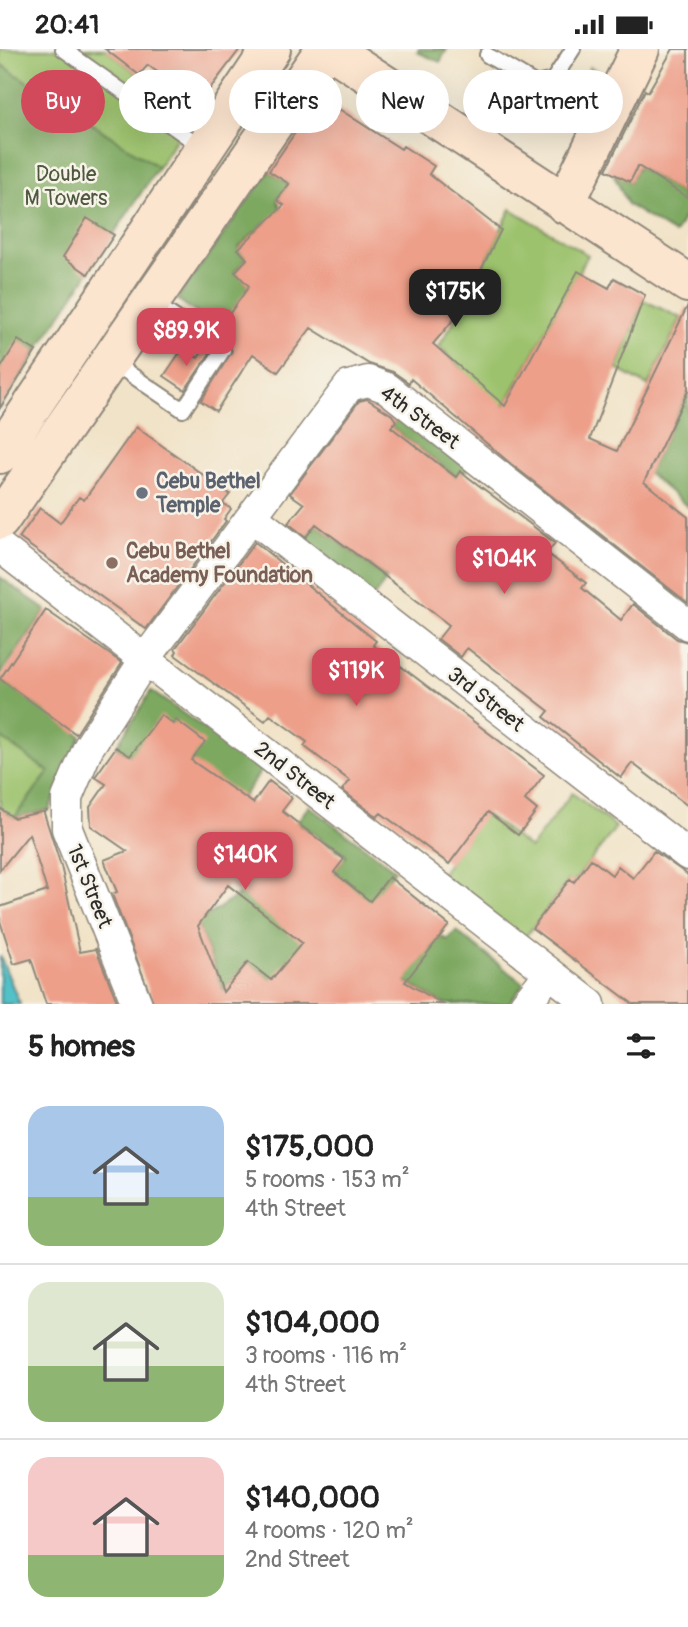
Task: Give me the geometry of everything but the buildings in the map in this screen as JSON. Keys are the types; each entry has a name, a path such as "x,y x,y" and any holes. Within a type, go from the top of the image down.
{"main road":[{"path":"0,454 271,49"},
{"path":"0,520 327,49 688,283"},
{"path":"565,204 640,49"}],"street":[{"name":"4th Street","path":"146,658 349,386 368,381 387,388 688,625"},
{"name":"3rd Street","path":"252,517 688,855"},
{"name":"2nd Street","path":"0,547 590,1004"},
{"name":"1st Street","path":"137,1004 67,829 67,798 88,748 146,658"},
{"path":"525,1004 550,973"}],"lane":[{"path":"63,49 204,149"},
{"path":"487,55 536,84 553,80 573,49"},
{"path":"110,360 183,411 223,350 151,301"}],"green space":[{"path":"0,49 106,49 133,70 119,70 119,133 180,133 158,167 105,132 105,70 21,70 21,78 0,64"},
{"path":"419,49 447,49 440,62 417,52"},
{"name":"Double M Towers","path":"0,64 21,78 21,133 105,132 158,167 0,407"},
{"path":"638,166 683,195 688,188 688,210 675,234 628,205 613,173 630,182"},
{"path":"269,171 289,184 277,200 288,221 265,223 238,248 247,259 235,271 280,318 240,300 219,329 177,299"},
{"path":"511,209 588,255 502,410 439,346 460,312"},
{"path":"643,300 681,318 648,386 617,369"},
{"path":"688,391 688,507 648,473"},
{"path":"403,412 471,464 459,479 391,427"},
{"path":"316,524 387,579 371,600 300,544"},
{"path":"0,577 46,610 0,675"},
{"path":"0,679 81,736 49,810 14,818 49,772 0,737"},
{"path":"151,691 262,769 243,797 163,778 116,747"},
{"path":"0,737 49,772 14,818 0,808"},
{"path":"572,793 616,827 574,882 569,880 519,945 435,882 485,814 530,848"},
{"path":"309,806 395,870 319,972 271,980 248,962 224,991 197,923 240,894 334,872 346,856 297,822"},
{"path":"456,931 524,984 508,1004 443,1004 405,981 440,936 448,940"}],"water":[{"path":"0,956 20,1004 0,1004"}],"place":[{"name":"Cebu Bethel Temple","path":"142,493"},
{"name":"Cebu Bethel Academy Foundation","path":"112,563"}]}
